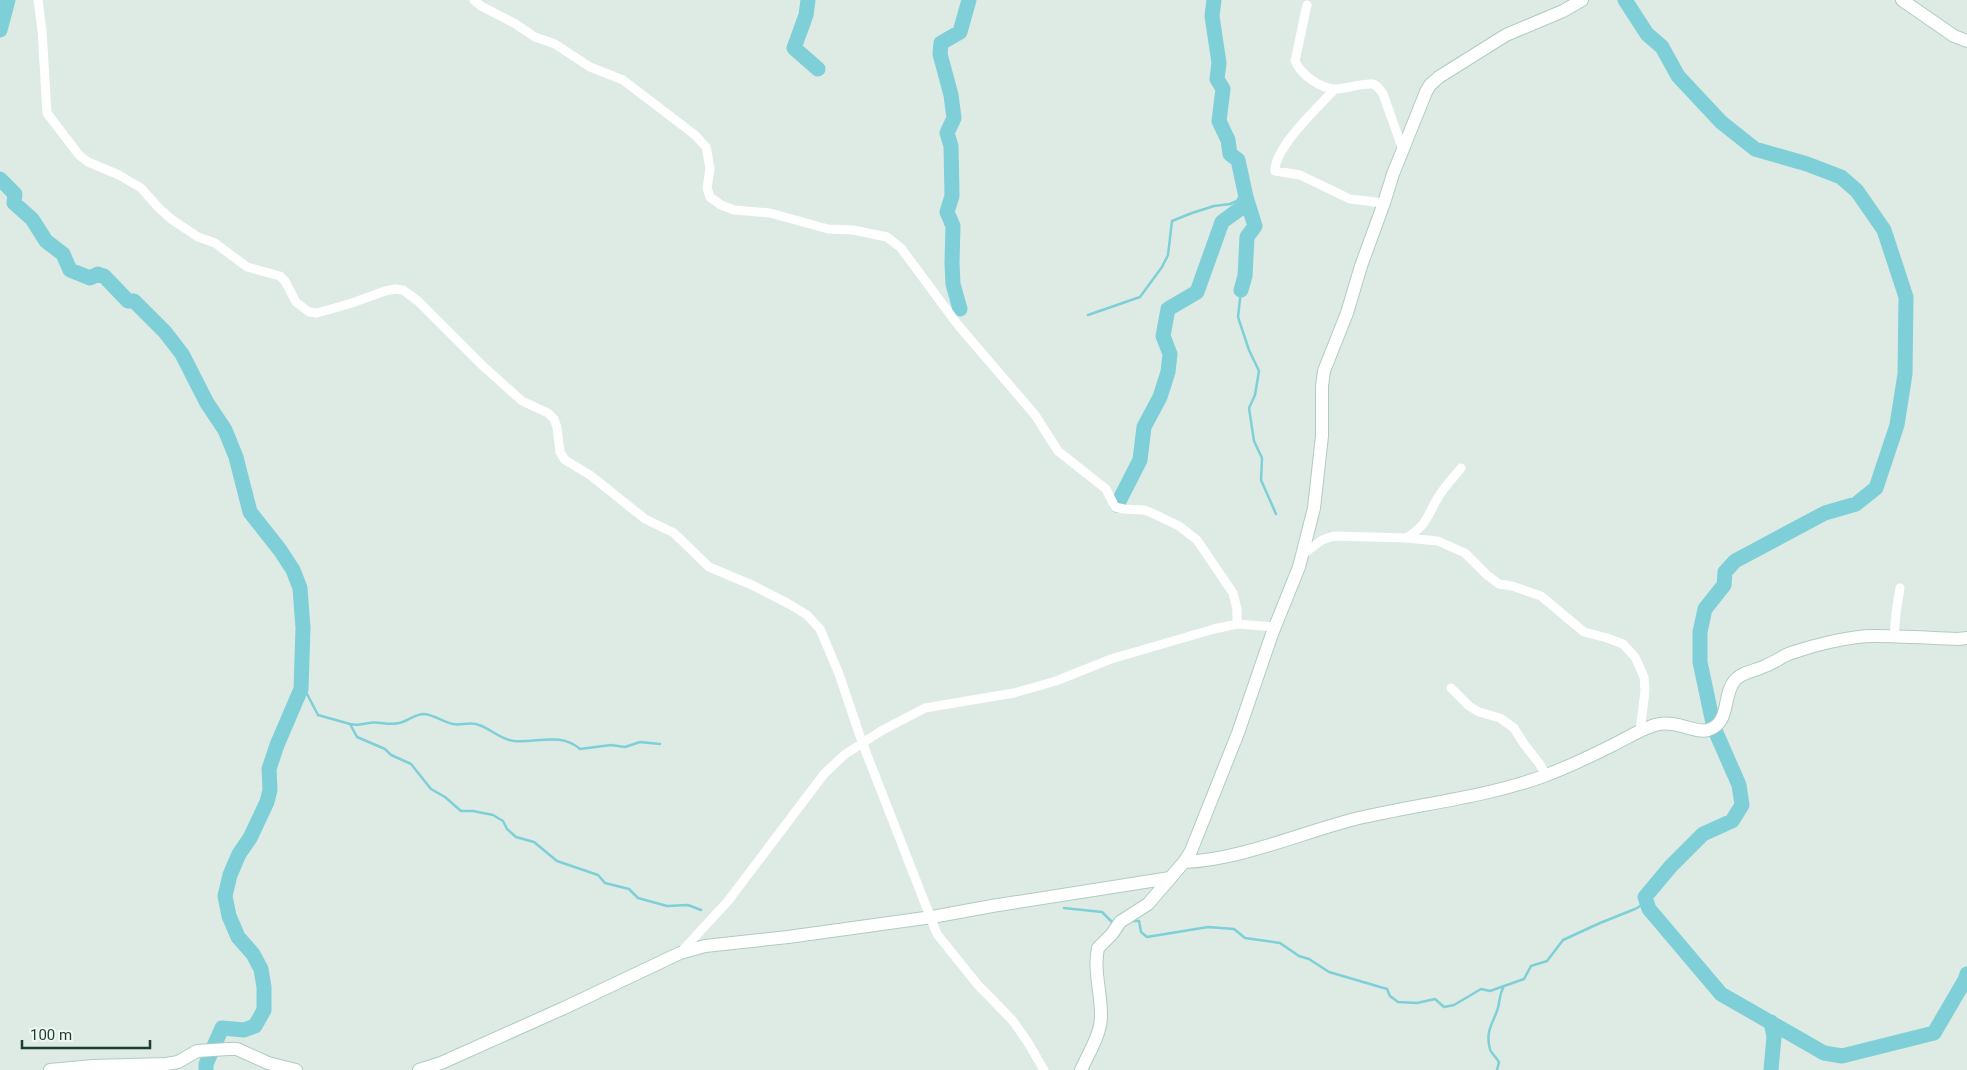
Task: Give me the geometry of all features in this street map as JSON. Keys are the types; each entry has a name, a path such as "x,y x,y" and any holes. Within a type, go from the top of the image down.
{"street":[{"path":"38,0 42,30 47,113 79,155 88,162 118,174 141,188 158,208 171,219 198,237 215,243 247,267 280,276 285,281 296,302 309,312 317,313 394,289 403,290 418,301 483,366 522,401 548,413 557,427 560,452 565,460 590,475 645,519 674,533 709,567 752,585 807,615 820,629 830,650 862,742 940,939 977,984 1017,1026 1044,1070"},
{"path":"474,0 535,37 555,44 590,67 634,86 655,106 695,136 706,147 710,169 707,188 710,197 721,205 734,210 770,213 828,229 852,230 888,238 901,248 958,325 1036,415 1058,450 1106,489 1115,507 1144,510 1152,513 1179,526 1197,540 1233,592 1237,609 1237,624"},
{"path":"1081,1070 1099,1029 1101,1018 1097,964 1098,948 1112,934 1120,922 1148,904 1191,851 1238,733 1294,579 1312,518 1315,499 1322,436 1323,378 1347,313 1360,266 1393,174 1426,92 1438,77 1506,35 1563,11 1582,0"},
{"path":"1902,0 1954,36 1967,41"},
{"path":"1307,5 1295,61 1298,68 1308,77 1324,86 1335,89 1371,84 1378,86 1384,94 1403,150"},
{"path":"1335,89 1294,133 1274,165 1275,171 1300,175 1350,199 1384,203"},
{"path":"1406,538 1417,531 1427,520 1440,495 1461,468"},
{"path":"1302,555 1322,540 1334,536 1406,538 1438,542 1465,553 1499,584 1512,586 1541,596 1584,632 1623,644 1635,657 1644,677 1645,691 1640,731"},
{"path":"1894,637 1900,588"},
{"path":"680,953 728,901 824,774 844,755 862,742 925,708 1014,693 1056,681 1111,659 1237,624 1275,627"},
{"path":"1184,862 1209,860 1343,822 1397,809 1498,791 1584,760 1640,731 1667,722 1707,731 1714,728 1725,712 1730,688 1735,680 1790,653 1851,638 1873,636 1967,638"},
{"path":"1452,688 1469,706 1480,712 1500,718 1514,728 1524,744 1540,762 1546,775"},
{"path":"419,1070 441,1063 555,1012 680,953 705,946 788,937 932,917 1170,878"},
{"path":"50,1070 93,1066 166,1064 178,1062 197,1051 228,1049 245,1052 268,1064 296,1070"}],"waterway":[{"path":"0,30 8,0"},
{"path":"808,0 806,15 794,48 818,69"},
{"path":"960,309 953,284 953,226 947,212 952,196 951,146 947,133 954,118 951,95 940,54 941,43 960,32 969,0"},
{"path":"1117,505 1140,460 1144,427 1160,397 1168,372 1170,354 1163,336 1168,309 1197,292 1222,222 1241,208 1246,197 1238,160 1230,154 1228,140 1219,121 1223,89 1217,79 1219,63 1212,16 1214,0"},
{"path":"1625,0 1647,34 1662,47 1678,76 1721,122 1755,149 1807,164 1841,177 1857,191 1884,230 1906,297 1905,374 1897,425 1876,488 1856,504 1825,513 1735,561 1725,572 1724,585 1705,609 1700,632 1700,662 1714,728 1739,785 1742,805 1732,821 1703,834 1671,866 1645,897 1649,909 1721,994 1824,1053 1842,1056 1934,1033 1967,974"},
{"path":"0,179 15,194 14,203 32,219 46,241 63,254 70,270 90,278 98,274 104,276 128,301 134,301 165,332 182,354 207,403 225,430 236,457 250,512 280,550 293,570 300,588 303,628 301,689 269,769 270,790 267,802 250,838 239,854 230,875 225,896 229,916 238,937 253,954 261,969 264,987 264,1010 255,1026 244,1030 222,1028 206,1064 206,1070"},
{"path":"1088,315 1140,297 1162,267 1168,255 1172,221 1214,206 1230,204 1246,197"},
{"path":"1241,290 1245,276 1247,237 1255,226 1246,197"},
{"path":"1241,290 1238,317 1249,350 1259,371 1255,395 1249,408 1254,441 1262,458 1261,480 1276,514"},
{"path":"301,689 306,692 318,715 350,724 357,737 385,749 391,755 411,764 431,789 445,797 461,811 493,815 503,821 507,829 516,837 534,842 557,861 598,875 605,883 629,889 638,898 667,906 688,905 701,910"},
{"path":"350,724 395,724 424,714 453,724 476,724 505,739 514,741 549,739 565,741 580,749 611,745 625,747 640,742 660,744"},
{"path":"1132,921 1139,921 1141,932 1147,937 1208,927 1234,929 1245,938 1280,943 1299,956 1309,959 1329,972 1387,989 1390,996 1398,1002 1417,1003 1435,999 1444,1007 1454,1005 1481,989 1490,991 1524,979 1531,966 1547,961 1563,940 1635,909 1642,905 1645,897"},
{"path":"1064,908 1102,912 1114,924"},
{"path":"1497,1070 1499,1062 1491,1051 1489,1035 1503,988"},
{"path":"1771,1022 1774,1037 1771,1070"}]}
